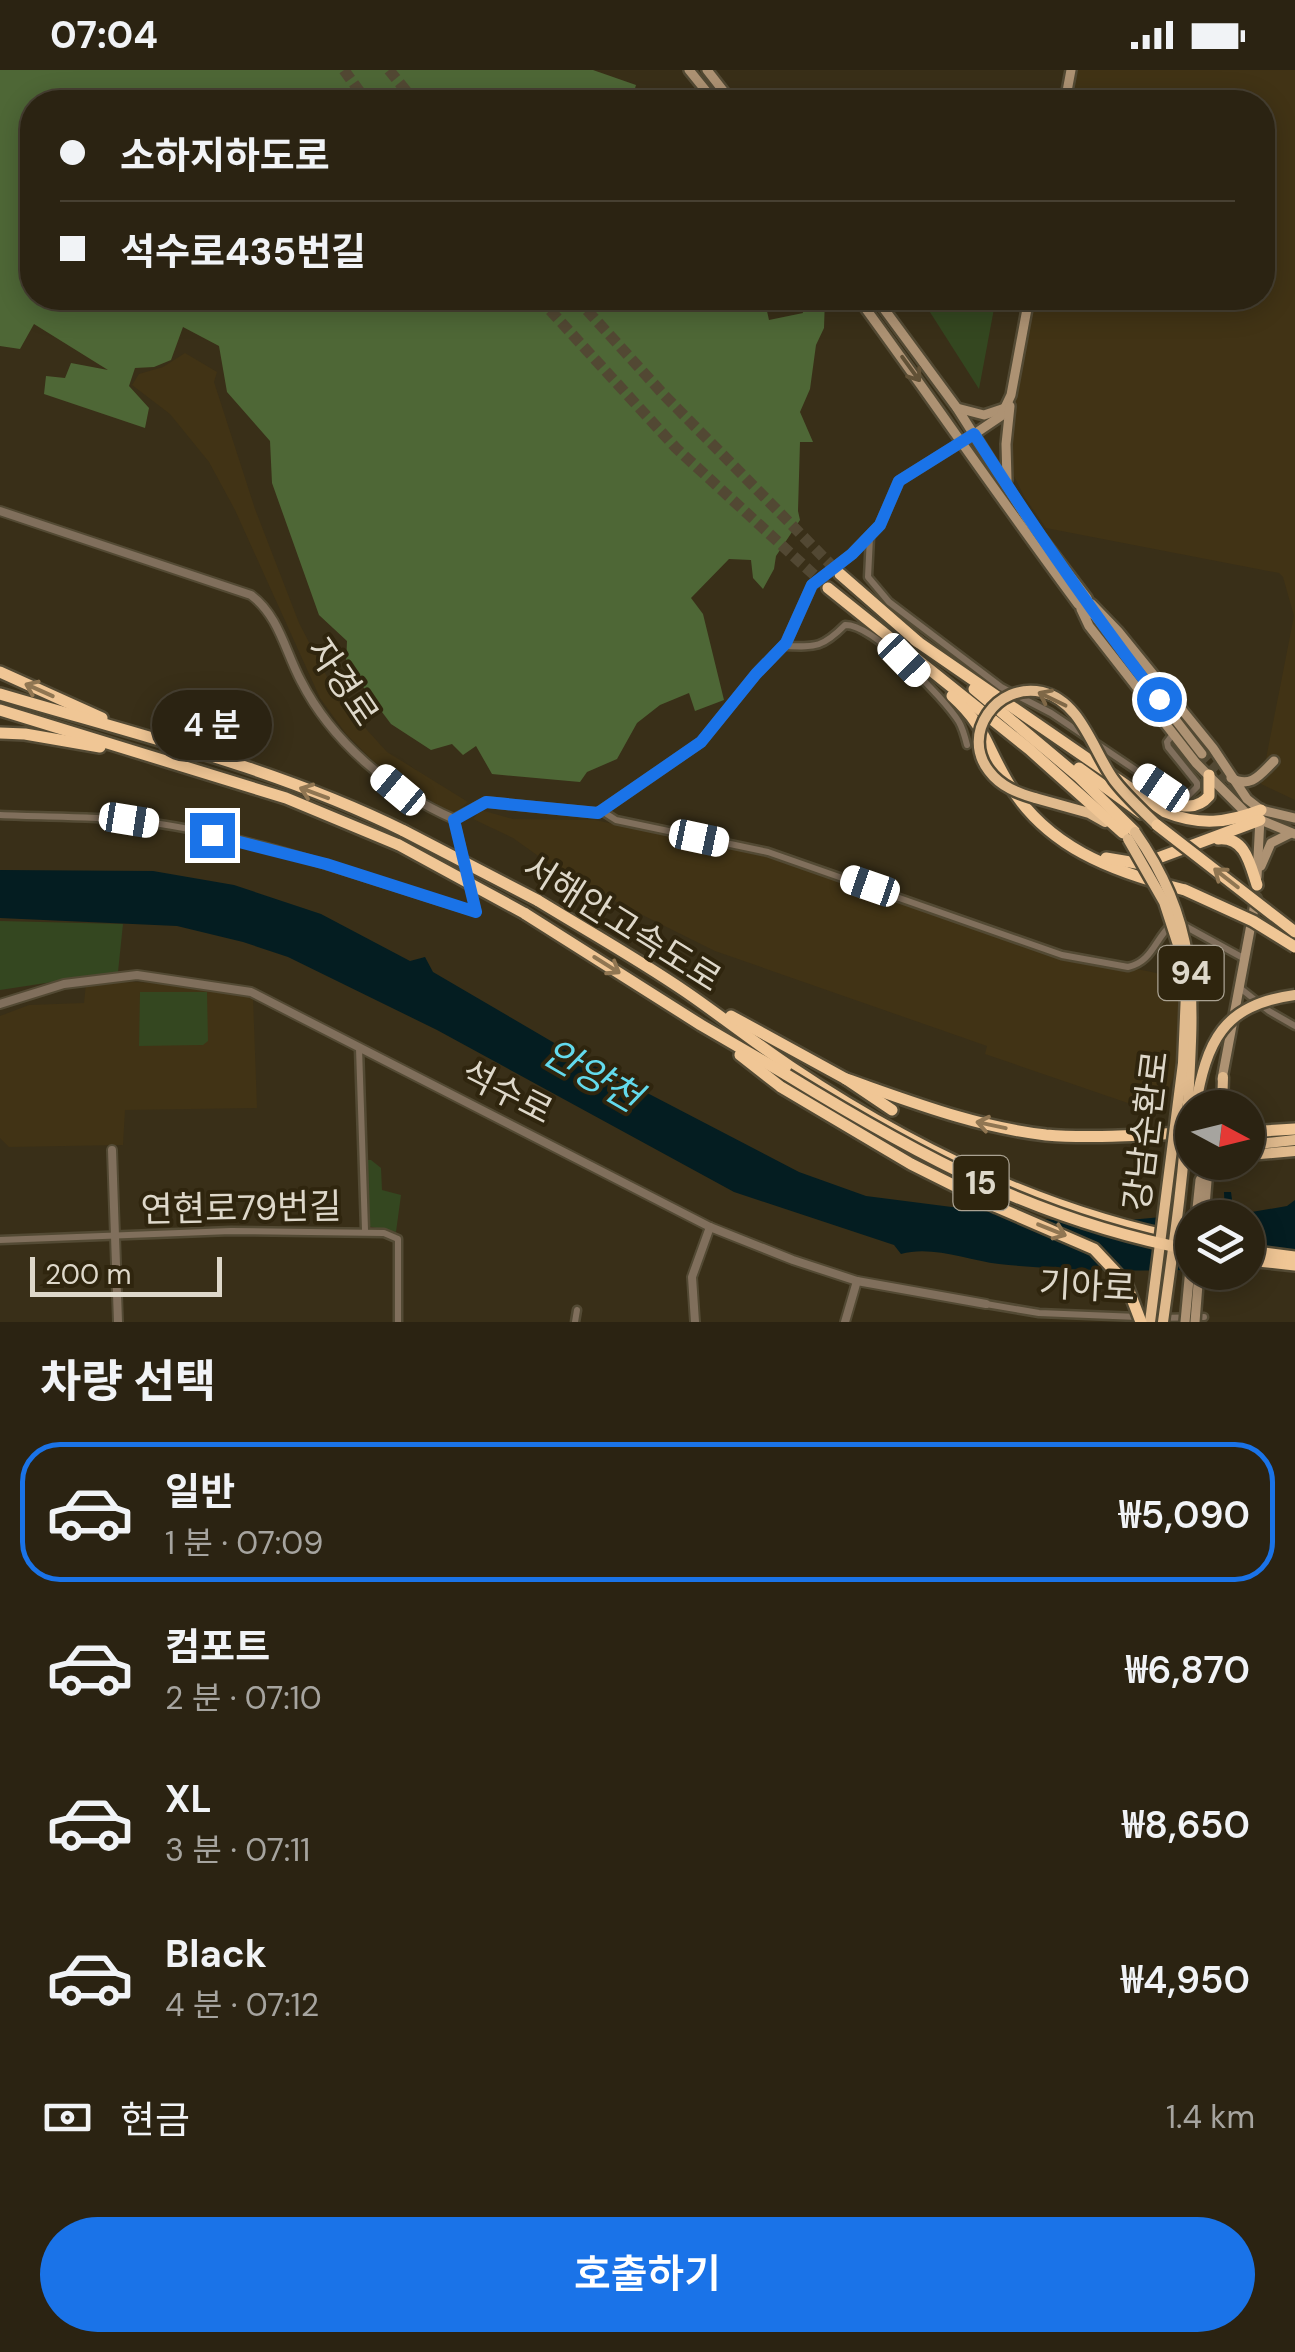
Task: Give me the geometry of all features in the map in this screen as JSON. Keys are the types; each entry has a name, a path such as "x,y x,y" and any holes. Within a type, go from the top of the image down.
{"highway":[{"path":"840,574 1109,804 1129,835"},
{"path":"828,588 1029,749 1129,835"},
{"path":"915,640 1166,812 1194,821 1219,823 1256,815"},
{"path":"904,652 977,722 1030,815 1064,844 1127,875 1184,890 1253,921 1295,947"},
{"path":"0,672 142,736"},
{"path":"1129,835 1088,813 1014,792 993,776 983,762 978,740 992,707 1007,695 1026,690 1046,693 1069,708 1113,778 1157,825"},
{"name":"서해안고속도로","path":"0,694 274,778 363,811 537,900 683,990 786,1076"},
{"name":"서해안고속도로","path":"0,710 286,798 399,845 524,913 701,1025 914,1152 1075,1220 1175,1242"},
{"path":"0,733 142,753"},
{"path":"1034,740 1051,747 1295,932"},
{"path":"1145,798 1196,807 1209,796 1209,775"},
{"path":"1064,844 1120,862 1142,864 1194,845 1256,815"},
{"name":"강남순환로","path":"1129,835 1171,894 1191,969 1193,1090"},
{"name":"강남순환로","path":"1129,835 1164,902 1179,948 1186,993 1183,1063 1150,1322"},
{"path":"1194,845 1230,838 1238,843 1257,879"},
{"path":"683,990 896,1104 979,1123 1081,1137 1175,1123"},
{"path":"1198,1090 1202,1068 1220,1030 1262,1000 1295,995"},
{"path":"786,1076 911,1164 1094,1249 1126,1283 1141,1322"},
{"path":"1221,1090 1222,1077"},
{"path":"1265,1131 1295,1129"},
{"path":"1265,1150 1295,1140"},
{"path":"1265,1150 1295,1151"},
{"name":"강남순환로","path":"1164,1322 1184,1180"},
{"path":"1265,1253 1295,1257"},
{"path":"1265,1262 1295,1265"}],"main road":[{"path":"689,70 705,90"},
{"path":"706,70 722,90"},
{"path":"867,310 1016,520 1083,601 1118,630 1214,748 1256,815 1257,879 1222,1077"},
{"path":"885,310 957,408 1083,601 1209,775 1256,815 1293,833"},
{"path":"1010,492 1005,474 1011,395 1026,310"},
{"path":"963,441 1002,416 1011,395"},
{"path":"957,408 984,415 1005,408"},
{"path":"1083,601 1089,626 1173,734 1199,758 1211,760 1214,748"},
{"path":"1231,778 1248,783 1274,761"},
{"path":"1256,815 1295,818"},
{"path":"1257,879 1271,843 1293,833"},
{"name":"기아로","path":"1184,1322 1187,1290"},
{"name":"기아로","path":"1199,1290 1200,1320"}],"street":[{"path":"0,814 129,820 174,827 326,864 476,912 454,820 486,802 582,814 602,812 701,742 784,646 812,585 880,525 899,481 963,441"},
{"name":"자경로","path":"0,511 251,595 270,614 302,684 331,724 398,790 454,820"},
{"path":"870,537 868,577 889,602 998,689 1051,712 1161,788 1186,798 1197,787 1166,742 1173,734"},
{"path":"784,646 816,647 830,641 845,625 860,628 904,660 966,724 968,745"},
{"path":"602,812 616,820 768,852 1062,954 1136,966 1150,954 1167,926 1174,923 1245,959"},
{"name":"석수로","path":"0,1004 64,984 137,975 250,992 710,1227 857,1281 986,1304"},
{"path":"1240,988 1268,1011 1295,1026"},
{"path":"359,1048 366,1230"},
{"path":"112,1150 118,1322"},
{"path":"694,1322 692,1277 710,1227"},
{"name":"연현로79번길","path":"0,1240 366,1230 398,1238 398,1322"},
{"path":"845,1322 857,1281"},
{"name":"기아로","path":"986,1304 1039,1314 1200,1320"},
{"path":"575,1322 576,1310"}],"shaded area":[{"path":"1078,70 1295,70 1295,800 1261,784 1294,616 1283,577 1279,573 1046,528 1011,470 1010,429 1033,310 1275,310 1275,90 1074,90"},
{"path":"185,353 217,372 214,382 255,509 299,623 338,698 387,752 468,802 453,814 385,773 346,734 320,698 235,510 209,462 170,414 132,385 139,374 163,367"},
{"path":"481,810 513,819 595,820 763,856 1056,952 1199,982 1205,988 1160,1114 985,1054 987,1046 715,951 572,880 513,838 473,819"},
{"path":"86,983 218,988 253,997 257,1108 125,1110 123,1145 9,1147 0,1138 0,1016 29,1005 84,1003"}],"green space":[{"path":"0,70 593,70 636,85 635,90 20,90 20,310 767,310 769,320 803,313 802,310 825,310 810,389 800,412 813,442 800,442 800,520 776,556 763,589 753,578 751,560 729,559 691,598 703,614 724,700 695,711 689,693 660,705 637,723 617,759 587,772 580,782 492,774 476,746 463,755 452,744 431,750 391,724 346,664 347,641 319,615 272,483 270,441 227,392 219,346 183,327 171,360 154,367 135,368 129,386 149,408 145,428 44,394 46,376 65,378 71,363 108,370 34,324 20,349 0,346"},
{"path":"929,310 994,310 979,389"},
{"path":"0,921 123,924 118,972 0,990"},
{"path":"140,992 207,992 208,1041 203,1045 139,1046"},
{"path":"365,1160 381,1168 382,1190 401,1195 396,1232 367,1226"}],"water":[{"name":"안양천","path":"0,870 153,871 234,885 321,914 410,961 425,957 433,972 580,1058 799,1172 866,1196 1085,1224 1175,1217 1175,1270 1048,1268 999,1264 937,1252 901,1254 894,1245 734,1192 437,1030 288,957 177,926 0,918"},
{"path":"1295,1200 1295,1265 1265,1268 1265,1210 1287,1206"}],"tunnel":[{"path":"344,70 358,90"},
{"path":"389,70 405,90"},
{"path":"550,310 676,448 825,585"},
{"path":"587,310 664,395 840,574"},
{"path":"1202,754 1239,791"},
{"path":"1271,815 1295,824"}],"route":[{"path":"212,835 326,864 476,912 454,820 486,802 598,813 701,742 786,643 812,585 852,554 880,525 899,481 974,434 1030,523 1087,598 1094,616 1159,699"}]}
